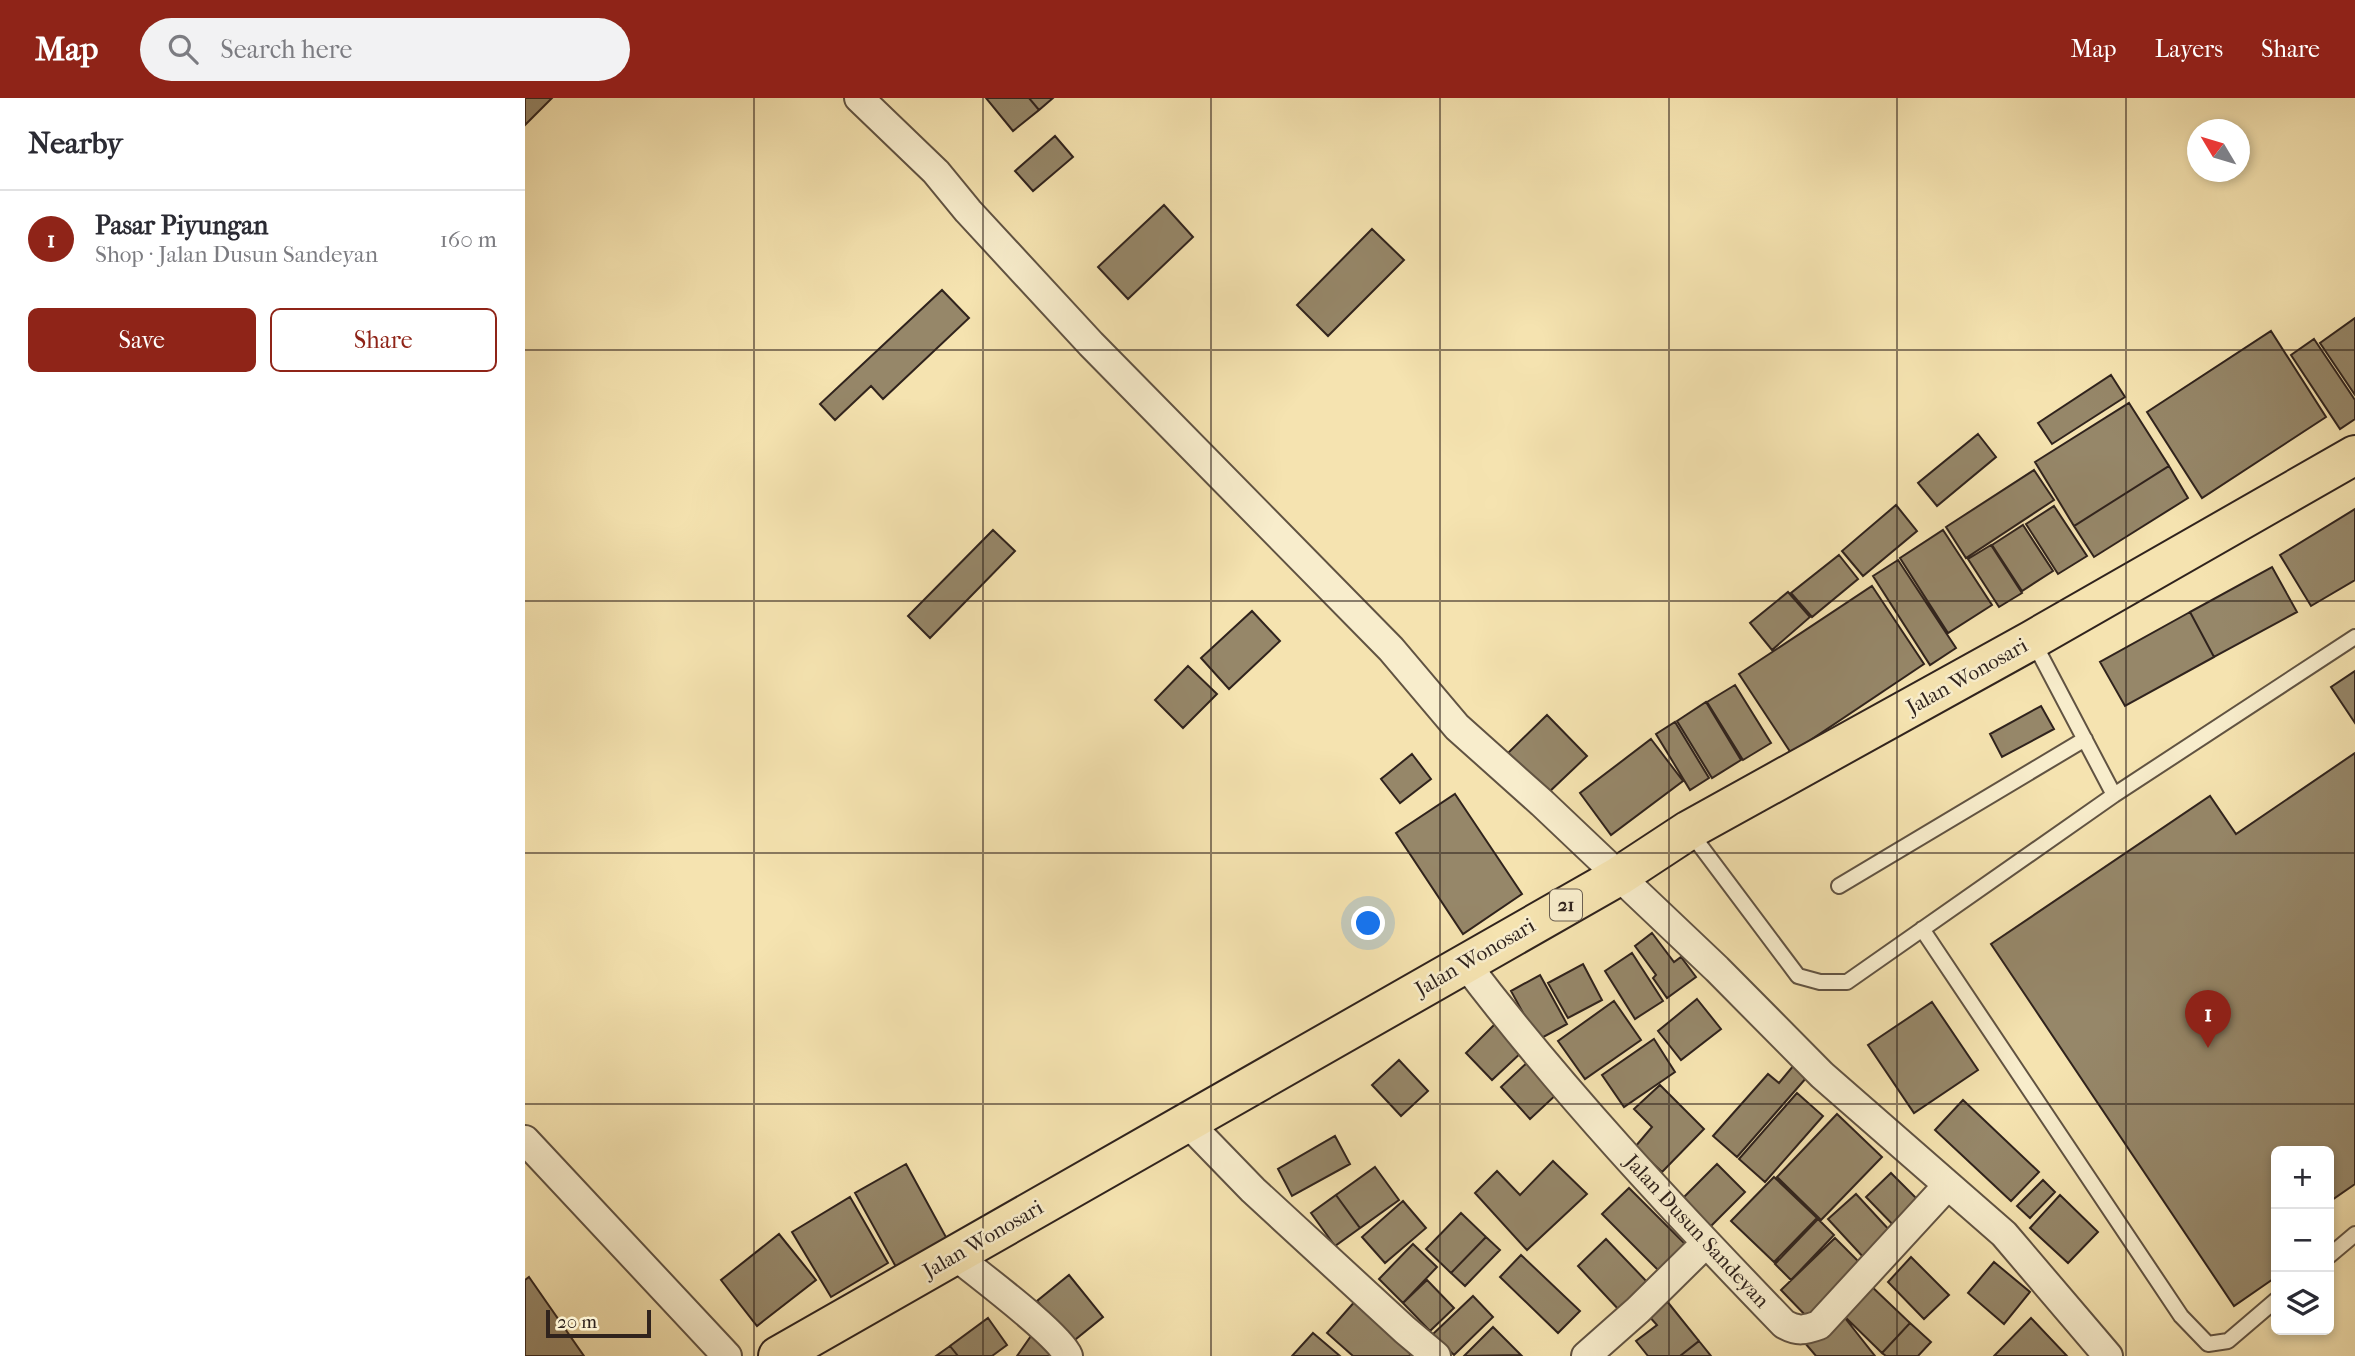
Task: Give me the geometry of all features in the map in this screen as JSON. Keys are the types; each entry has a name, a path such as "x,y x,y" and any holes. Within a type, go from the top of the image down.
{"highway":[{"name":"Jalan Wonosari","path":"778,1356 1619,876 1689,830 2032,640 2355,455"}],"street":[{"path":"859,98 936,172 968,211 1091,344 1391,649 1457,727 1619,876 1822,1074 2004,1234 2108,1356"},
{"name":"Jalan Dusun Sandeyan","path":"1465,963 1509,1020 1706,1243 1784,1324 1794,1330 1804,1331 1819,1325 1947,1186"},
{"path":"1187,1122 1253,1191 1405,1331 1436,1356"},
{"path":"525,1140 727,1356"},
{"path":"1586,1356 1638,1310 1706,1243"},
{"path":"956,1256 1051,1335 1068,1356"}],"lane":[{"path":"1689,830 1798,976 1820,982 1847,982 2114,794 2355,638"},
{"path":"2032,640 2114,794"},
{"path":"1839,886 2085,739"},
{"path":"1922,929 2181,1316 2208,1344 2228,1341 2271,1304"},
{"path":"2334,1252 2355,1234"}],"building":[{"path":"525,98 552,98 525,125"},
{"path":"986,98 1029,98 1039,110 1013,131"},
{"path":"1029,98 1053,98 1039,110"},
{"path":"1055,136 1073,157 1033,191 1015,171"},
{"path":"1164,205 1193,237 1128,299 1098,267"},
{"path":"1372,229 1404,260 1328,336 1297,305"},
{"path":"942,290 969,318 883,399 871,386 835,420 820,404"},
{"path":"2355,318 2355,395 2320,343"},
{"path":"2271,331 2326,417 2202,498 2147,412"},
{"path":"2314,339 2355,400 2355,419 2340,429 2291,355"},
{"path":"2111,375 2125,397 2052,444 2038,423"},
{"path":"2129,403 2169,466 2074,526 2035,462"},
{"path":"1978,434 1996,457 1937,506 1918,483"},
{"path":"2169,466 2188,498 2094,557 2074,526"},
{"path":"2034,470 2054,500 1966,558 1946,527"},
{"path":"1896,505 1917,531 1863,576 1842,551"},
{"path":"2054,506 2087,556 2058,574 2026,524"},
{"path":"2355,509 2355,580 2311,606 2280,555"},
{"path":"2023,525 2053,571 2022,591 1992,545"},
{"path":"993,530 1015,551 930,638 908,616"},
{"path":"1943,530 1992,605 1948,633 1900,558"},
{"path":"1991,545 2022,593 1999,607 1968,559"},
{"path":"1839,555 1858,579 1812,617 1791,593"},
{"path":"1898,560 1956,648 1930,665 1873,576"},
{"path":"2272,567 2297,612 2214,657 2190,612"},
{"path":"1872,586 1924,664 1791,753 1739,674"},
{"path":"1788,592 1810,617 1772,650 1750,623"},
{"path":"1252,611 1280,641 1229,689 1201,658"},
{"path":"2190,612 2214,657 2125,706 2100,662"},
{"path":"1188,666 1217,694 1183,728 1155,700"},
{"path":"2355,671 2355,723 2331,687"},
{"path":"1735,685 1771,743 1743,760 1707,702"},
{"path":"1706,702 1741,760 1712,778 1677,721"},
{"path":"2041,706 2054,729 2002,757 1990,734"},
{"path":"1547,715 1587,756 1547,794 1508,753"},
{"path":"1675,722 1709,778 1690,790 1656,734"},
{"path":"1651,739 1683,781 1611,835 1580,793"},
{"path":"2355,753 2355,1184 2334,1199 2334,1146 2271,1146 2271,1280 2234,1306 1991,944 2210,796 2236,834"},
{"path":"1412,754 1431,779 1400,803 1381,779"},
{"path":"1455,794 1522,894 1463,934 1396,833"},
{"path":"1652,933 1674,962 1681,957 1696,977 1667,998 1653,978 1656,975 1635,946"},
{"path":"1632,953 1663,1001 1635,1019 1605,971"},
{"path":"1583,964 1602,1000 1568,1018 1548,983"},
{"path":"1540,975 1567,1024 1538,1040 1511,991"},
{"path":"1697,999 1721,1029 1681,1060 1658,1031"},
{"path":"1614,1001 1641,1040 1585,1079 1558,1041"},
{"path":"1932,1002 1978,1070 1914,1113 1868,1045"},
{"path":"1497,1022 1524,1050 1492,1080 1466,1053"},
{"path":"1654,1039 1675,1072 1624,1107 1602,1075"},
{"path":"1399,1060 1428,1091 1401,1116 1372,1085"},
{"path":"1530,1060 1559,1092 1530,1119 1501,1087"},
{"path":"1794,1065 1807,1077 1737,1157 1713,1136 1768,1074 1779,1083"},
{"path":"1660,1085 1704,1129 1662,1172 1635,1147 1652,1127 1634,1109"},
{"path":"1797,1093 1823,1116 1765,1182 1739,1159"},
{"path":"1963,1100 2039,1172 2011,1201 1935,1130"},
{"path":"1837,1114 1882,1157 1821,1220 1777,1177"},
{"path":"1335,1136 1350,1164 1292,1196 1278,1169"},
{"path":"1553,1161 1587,1194 1527,1250 1475,1193 1497,1171 1520,1195"},
{"path":"906,1164 947,1239 896,1267 855,1193"},
{"path":"1717,1164 1745,1192 1710,1227 1682,1199"},
{"path":"1375,1167 1399,1200 1360,1228 1336,1195"},
{"path":"1891,1173 1924,1206 1899,1231 1866,1197"},
{"path":"1774,1177 1817,1218 1774,1262 1731,1221"},
{"path":"2043,1180 2055,1192 2030,1218 2017,1206"},
{"path":"1629,1188 1686,1245 1660,1272 1602,1214"},
{"path":"1856,1194 1892,1233 1865,1259 1828,1219"},
{"path":"1336,1195 1360,1228 1335,1246 1311,1213"},
{"path":"2060,1195 2098,1232 2068,1263 2030,1228"},
{"path":"850,1197 888,1263 831,1297 792,1232"},
{"path":"1403,1201 1426,1228 1385,1263 1362,1237"},
{"path":"1461,1213 1486,1237 1451,1273 1426,1249"},
{"path":"1818,1219 1834,1235 1791,1280 1775,1264"},
{"path":"779,1234 816,1280 757,1326 721,1280"},
{"path":"1486,1237 1500,1250 1465,1286 1451,1273"},
{"path":"1835,1238 1863,1266 1809,1319 1781,1290"},
{"path":"1606,1239 1649,1284 1620,1311 1578,1266"},
{"path":"1413,1244 1437,1267 1403,1303 1379,1279"},
{"path":"1521,1255 1580,1311 1558,1333 1500,1277"},
{"path":"1911,1257 1949,1295 1924,1319 1888,1282"},
{"path":"1994,1262 2030,1292 2004,1324 1968,1293"},
{"path":"1069,1275 1103,1317 1071,1343 1037,1301"},
{"path":"529,1277 584,1356 525,1356 525,1280"},
{"path":"1427,1280 1454,1308 1430,1331 1403,1303"},
{"path":"1869,1284 1910,1323 1882,1353 1841,1313"},
{"path":"1473,1296 1493,1317 1454,1355 1433,1334"},
{"path":"1357,1299 1415,1350 1409,1356 1353,1356 1327,1333"},
{"path":"1666,1300 1699,1341 1680,1356 1648,1356 1636,1341 1657,1325 1648,1315"},
{"path":"1841,1313 1875,1356 1816,1356 1805,1343"},
{"path":"988,1318 1007,1345 992,1356 958,1356 950,1346"},
{"path":"2031,1318 2067,1356 1994,1356"},
{"path":"1910,1323 1931,1342 1918,1356 1886,1356 1882,1353"},
{"path":"1493,1327 1521,1355 1464,1356"},
{"path":"1313,1333 1340,1356 1292,1356"},
{"path":"1031,1336 1057,1356 1017,1356"},
{"path":"1699,1341 1711,1356 1680,1356"},
{"path":"950,1346 958,1356 936,1356"}],"place":[{"name":"Pasar Piyungan","path":"2208,1048"}]}
